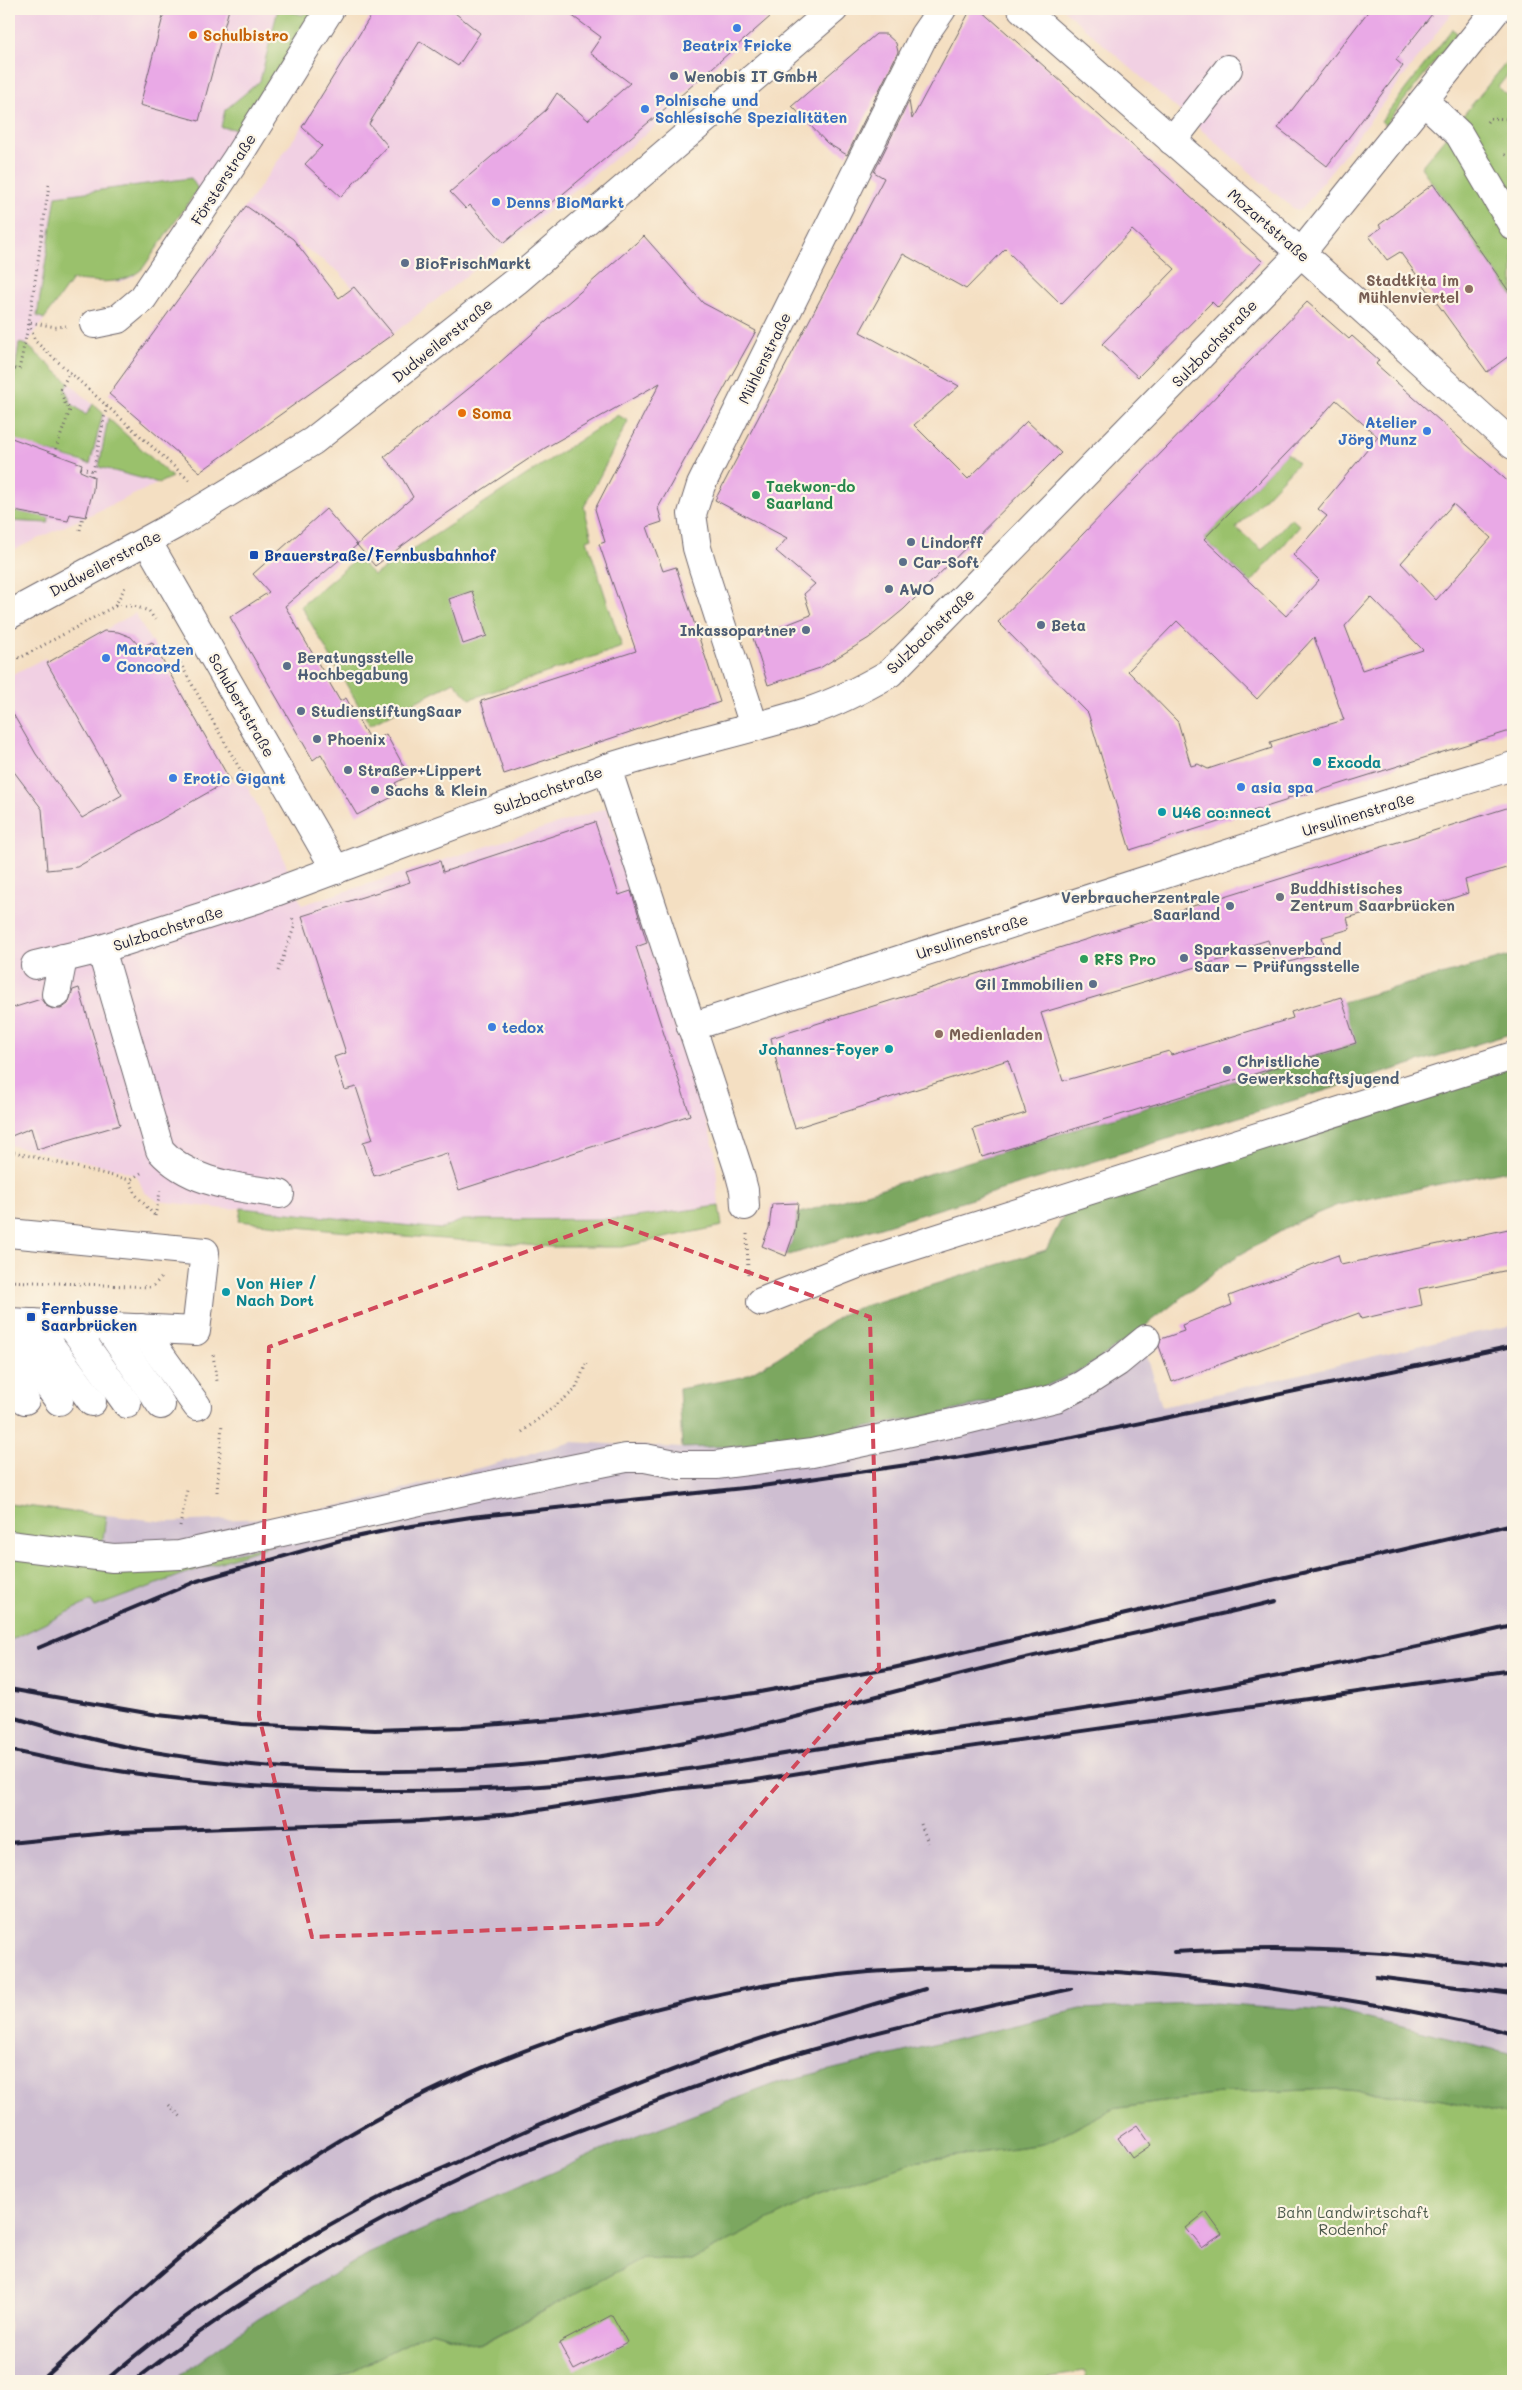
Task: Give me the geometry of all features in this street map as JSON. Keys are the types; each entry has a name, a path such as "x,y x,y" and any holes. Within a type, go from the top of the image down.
{"street":[{"name":"Försterstraße","path":"94,324 118,319 144,298 237,158 330,9"},
{"name":"Dudweilerstraße","path":"9,615 147,541 297,451 390,382 576,231 834,9"},
{"name":"Mühlenstraße","path":"754,726 701,561 692,514 701,485 924,35 942,9"},
{"name":"Mozartstraße","path":"1022,9 1301,253 1513,445"},
{"name":"Sulzbachstraße","path":"35,965 101,949 257,900 607,768 810,711 853,694 890,673 1301,253 1497,9"},
{"path":"1172,141 1228,69"},
{"path":"1424,101 1459,134 1513,226"},
{"name":"Schubertstraße","path":"147,541 336,870"},
{"name":"Ursulinenstraße","path":"690,1027 1308,828 1513,766"},
{"path":"607,768 690,1027 739,1171 746,1206"},
{"path":"101,949 160,1150 182,1169 208,1180 280,1194"},
{"path":"56,994 64,958"},
{"path":"761,1302 860,1263 1513,1056"},
{"path":"9,1233 204,1252 196,1331 71,1324 17,1325"},
{"path":"71,1324 127,1404"},
{"path":"17,1325 59,1401"},
{"path":"17,1325 92,1402"},
{"path":"107,1326 161,1405"},
{"path":"141,1328 197,1406"},
{"path":"9,1545 113,1558 180,1555 477,1488 626,1458 645,1458 680,1465 716,1465 812,1453 1056,1398 1090,1381 1146,1339"},
{"path":"9,1375 25,1400"}],"path":[{"path":"15,369 19,370 29,322 49,185"},
{"path":"29,322 56,327"},
{"path":"29,322 35,341 187,479"},
{"path":"54,454 70,410 60,390 70,372"},
{"path":"81,468 92,474 107,405"},
{"path":"80,530 83,516"},
{"path":"9,654 20,658 115,606 134,606 149,610 161,628"},
{"path":"180,662 241,771 253,781"},
{"path":"278,970 295,925"},
{"path":"9,1151 130,1180"},
{"path":"746,1206 749,1279"},
{"path":"9,1281 152,1287"},
{"path":"522,1432 575,1390 586,1364"},
{"path":"217,1492 220,1437"},
{"path":"921,1824 928,1843"},
{"path":"169,2105 181,2117"}],"highlighted area":[{"path":"609,1221 870,1317 879,1668 658,1924 312,1937 259,1716 269,1347"}],"shaded area":[{"path":"9,9 319,9 241,130 143,268 133,277 120,282 72,280 27,344 172,477 9,552"},
{"path":"375,9 563,9 686,102 393,334 339,272 246,206 302,127"},
{"path":"1063,9 1455,9 1303,208 1298,210 1260,181"},
{"path":"135,613 230,780 247,786 277,842 302,905 607,808 715,1150 719,1206 621,1219 463,1220 440,1229 158,1201 144,1192 137,1176 119,1169 9,1145 9,676 45,658 48,662"},
{"path":"1513,1325 1513,2054 1340,2012 1213,2003 1081,2009 780,2082 614,2145 368,2254 258,2319 172,2381 9,2381 9,1504 168,1522 266,1518 354,1503 572,1442 682,1448 733,1446 1140,1330 1162,1407 1450,1338"}],"green space":[{"path":"278,9 303,15 307,9 319,9 241,130 221,127 225,110 260,81"},
{"path":"1452,29 1457,33 1385,125 1381,121"},
{"path":"1510,58 1513,61 1513,68 1498,87 1513,100 1513,297 1421,167"},
{"path":"191,178 198,189 143,268 127,278 110,282 72,280 44,319 37,316 56,196"},
{"path":"19,343 27,345 69,383 65,388 71,403 86,415 93,404 103,413 90,464 9,440 9,385 13,385"},
{"path":"618,415 628,421 584,507 592,538 587,540 622,647 470,699 454,682 370,725 301,606 357,558 374,575"},
{"path":"108,418 172,477 159,483 99,467"},
{"path":"1287,453 1298,463 1236,528 1262,550 1291,518 1300,526 1251,583 1204,539"},
{"path":"9,510 49,517 48,523 9,521"},
{"path":"1513,955 1513,1033 786,1256 795,1230 797,1214 1355,1044 1343,1002"},
{"path":"1513,1056 1513,1169 1338,1205 1299,1221 1229,1261 1140,1330 1084,1369 1041,1388 957,1410 823,1436 733,1446 682,1448 679,1389 743,1377 777,1358 848,1311 1046,1250 1074,1195"},
{"path":"719,1206 722,1226 622,1247 552,1247 336,1231 239,1221 241,1208 440,1229 463,1220 621,1219"},
{"path":"9,1504 106,1516 99,1569 147,1569 170,1566 215,1558 284,1541 184,1574 95,1607 91,1601 9,1641"},
{"path":"1213,2003 1340,2012 1513,2054 1513,2116 1438,2099 1336,2089 1227,2093 1112,2109 1043,2144 913,2162 813,2197 692,2260 642,2258 479,2345 431,2331 332,2381 172,2381 258,2319 368,2254 614,2145 780,2082 1081,2009"},
{"name":"Bahn Landwirtschaft Rodenhof","path":"1336,2089 1438,2099 1513,2116 1513,2381 1087,2381 1085,2372 1024,2381 332,2381 431,2331 480,2345 642,2258 692,2260 813,2197 913,2162 1043,2144 1112,2109 1227,2093"}],"building":[{"path":"165,9 229,9 199,121 140,105"},
{"path":"375,9 450,9 480,33 458,66 420,41 369,124 388,146 341,197 305,164 322,146 302,127"},
{"path":"563,9 779,9 679,97 504,243 470,205 466,209 450,192 546,110 557,93 588,120 630,83 590,53 601,37"},
{"path":"971,9 980,9 1262,261 1218,308 1212,302 1138,377 1102,344 1175,269 1132,230 1061,304 1005,249 966,289 903,254 860,332 959,386 914,425 968,479 1027,421 1061,453 904,609 869,638 820,668 768,685 753,638 811,615 804,594 815,584 776,551 787,538 715,500 884,178 874,172 909,101 912,119"},
{"path":"1370,9 1436,9 1396,60 1403,66 1327,166 1278,128"},
{"path":"876,34 886,34 896,43 898,52 847,155 827,143 792,106"},
{"path":"1433,184 1513,297 1513,353 1487,372 1400,252 1387,260 1369,236 1381,228 1379,225"},
{"path":"246,206 293,239 339,298 354,287 393,334 200,472 109,394"},
{"path":"644,236 703,303 756,331 658,508 662,522 647,527 663,571 676,567 720,702 504,774 481,701 636,651 599,544 605,542 595,509 660,383 545,448 437,520 375,566 357,545 413,497 402,478 384,457 483,377"},
{"path":"1307,302 1349,339 1352,336 1379,360 1376,364 1513,486 1513,730 1312,793 1287,798 1288,800 1130,850 1088,713 998,622","holes":["1336,400 1378,437 1318,509 1327,516 1293,555 1319,580 1286,616 1204,539","1453,504 1491,538 1436,600 1401,563","1371,597 1423,650 1362,670 1345,626","1177,621 1257,699 1314,637 1344,720 1270,742 1272,748 1208,769 1198,764 1191,766 1178,722 1128,671"]},
{"path":"9,437 82,464 80,471 94,477 93,490 86,517 70,514 68,521 9,510"},
{"path":"326,509 357,545 285,606 340,701 346,698 371,742 386,734 409,776 395,783 400,793 357,815 321,754 313,760 230,617 269,592 253,574"},
{"path":"472,591 487,636 463,644 449,599"},
{"path":"104,631 118,632 131,637 141,648 152,642 230,780 77,867 47,870 42,809 9,765 9,707 36,754 82,818 122,795 47,663"},
{"path":"1513,806 1513,866 1465,880 1468,893 1415,911 1414,904 1395,909 1393,905 1347,918 1350,929 1322,937 1326,951 1276,966 1268,940 1226,953 1227,958 1041,1013 1063,1081 1169,1051 1171,1055 1293,1018 1291,1012 1341,997 1356,1043 982,1157 973,1129 1026,1113 1008,1060 795,1128 784,1094 771,1038"},
{"path":"595,822 619,895 631,891 647,943 636,947 690,1115 459,1190 447,1153 374,1176 363,1142 373,1139 356,1087 345,1090 334,1057 346,1053 302,916 410,882 406,872 440,861 443,872"},
{"path":"79,988 120,1125 37,1149 31,1128 9,1137 9,1009 41,999 46,1006 53,1009 61,1009 68,1004 73,990"},
{"path":"798,1203 795,1230 786,1256 762,1246 769,1228 772,1204"},
{"path":"1513,1228 1513,1269 1419,1289 1422,1305 1361,1319 1359,1313 1172,1382 1159,1346 1161,1339 1184,1331 1182,1325 1232,1305 1229,1296 1338,1255 1341,1265"},
{"path":"1137,2125 1151,2145 1132,2158 1118,2138"},
{"path":"1206,2212 1222,2234 1202,2248 1186,2228"},
{"path":"612,2315 627,2342 574,2370 559,2343"}],"railway":[{"path":"38,1648 197,1581 341,1540 399,1528 471,1517 762,1486 955,1458 1073,1437 1513,1346"},
{"path":"9,1689 158,1715 242,1724 375,1730 462,1727 565,1719 754,1693 893,1668 1513,1524"},
{"path":"9,1716 131,1748 237,1764 302,1769 368,1771 501,1767 632,1752 696,1740 817,1712 1017,1660 1276,1601"},
{"path":"9,1750 74,1764 140,1774 273,1788 407,1791 541,1786 625,1778 1152,1699 1312,1669 1513,1626"},
{"path":"9,1843 118,1832 420,1821 513,1814 674,1789 750,1781 905,1756 1513,1670"},
{"path":"1174,1952 1302,1949 1386,1953 1513,1968"},
{"path":"41,2381 150,2283 226,2220 305,2162 347,2136 413,2100 481,2069 551,2041 622,2018 695,1999 769,1985 844,1975 918,1969 1038,1968 1118,1972 1238,1984 1411,2011 1513,2034"},
{"path":"1376,1977 1513,1994"},
{"path":"105,2381 171,2328 243,2278 318,2231 402,2186 567,2113 695,2062 776,2034 925,1989"},
{"path":"134,2381 215,2321 342,2241 430,2194 509,2158 690,2089 798,2054 917,2023 1071,1989"}],"place":[{"name":"Beatrix Fricke","path":"737,28"},
{"name":"Schulbistro","path":"193,35"},
{"name":"Wenobis IT GmbH","path":"674,76"},
{"name":"Polnische und Schlesische Spezialitäten","path":"645,109"},
{"name":"Denns BioMarkt","path":"496,202"},
{"name":"BioFrischMarkt","path":"405,263"},
{"name":"Stadtkita im Mühlenviertel","path":"1469,289"},
{"name":"Soma","path":"462,413"},
{"name":"Atelier Jörg Munz","path":"1427,431"},
{"name":"Taekwon-do Saarland","path":"756,495"},
{"name":"Lindorff","path":"911,542"},
{"name":"Brauerstraße/Fernbusbahnhof","path":"254,555"},
{"name":"Car-Soft","path":"903,562"},
{"name":"AWO","path":"889,589"},
{"name":"Beta","path":"1041,625"},
{"name":"Inkassopartner","path":"806,630"},
{"name":"Matratzen Concord","path":"106,658"},
{"name":"Beratungsstelle Hochbegabung","path":"287,666"},
{"name":"StudienstiftungSaar","path":"301,711"},
{"name":"Phoenix","path":"317,739"},
{"name":"Excoda","path":"1317,762"},
{"name":"Straßer+Lippert","path":"348,770"},
{"name":"Erotic Gigant","path":"173,778"},
{"name":"asia spa","path":"1241,787"},
{"name":"Sachs & Klein","path":"375,790"},
{"name":"U46 co:nnect","path":"1162,812"},
{"name":"Buddhistisches Zentrum Saarbrücken","path":"1280,897"},
{"name":"Verbraucherzentrale Saarland","path":"1230,906"},
{"name":"Sparkassenverband Saar – Prüfungsstelle","path":"1184,958"},
{"name":"RFS Pro","path":"1084,959"},
{"name":"Gil Immobilien","path":"1093,984"},
{"name":"tedox","path":"492,1027"},
{"name":"Medienladen","path":"939,1034"},
{"name":"Johannes-Foyer","path":"889,1049"},
{"name":"Christliche Gewerkschaftsjugend","path":"1227,1070"},
{"name":"Von Hier / Nach Dort","path":"226,1292"},
{"name":"Fernbusse Saarbrücken","path":"31,1317"}]}
